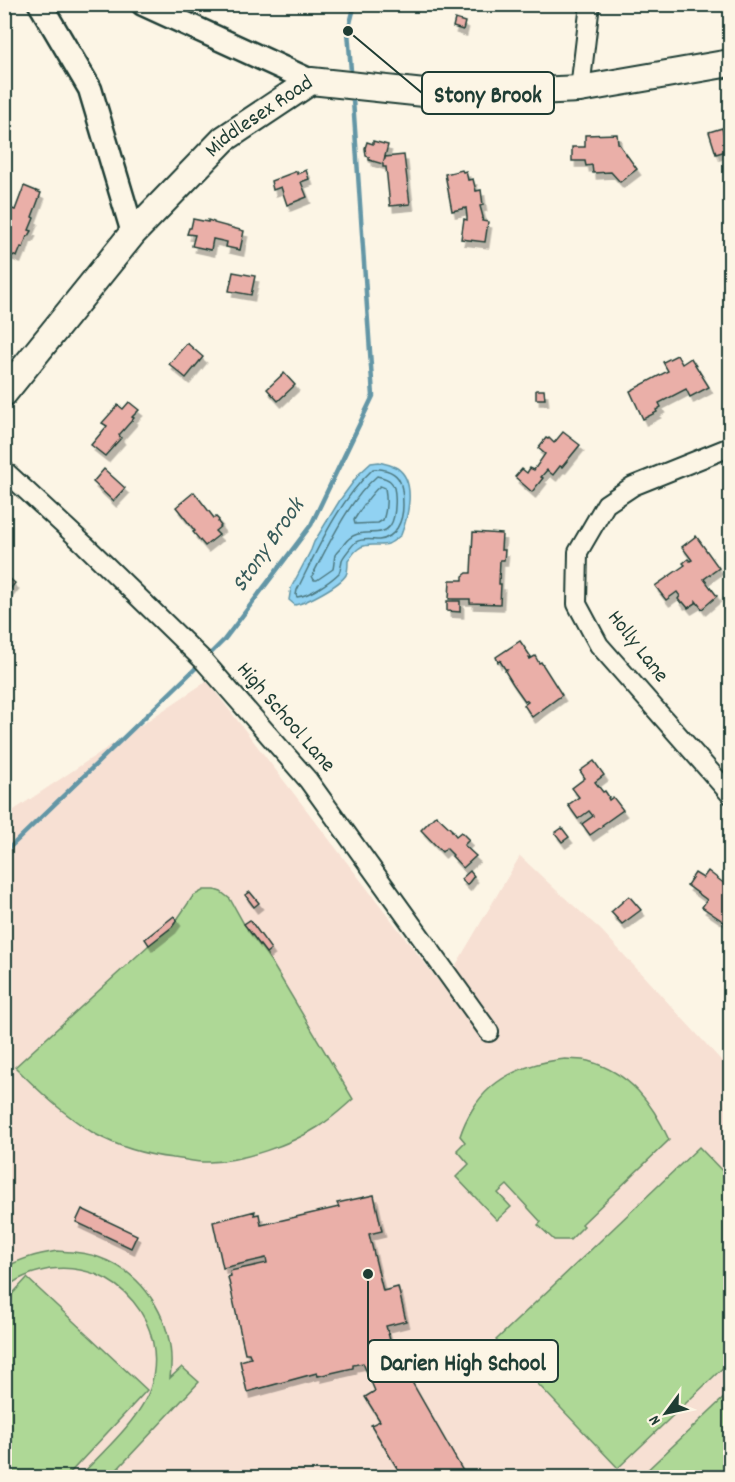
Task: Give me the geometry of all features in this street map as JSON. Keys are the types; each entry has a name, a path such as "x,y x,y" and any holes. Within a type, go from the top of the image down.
{"main road":[{"name":"Middlesex Road","path":"4,393 133,233 224,139 311,81 443,95 580,89 730,63"}],"street":[{"path":"40,4 90,89 133,233"},
{"path":"142,4 311,81"},
{"path":"580,89 590,4"},
{"name":"Holly Lane","path":"730,447 633,486 606,504 578,552 576,604 599,645 730,794"},
{"name":"High School Lane","path":"4,470 203,660 301,771 489,1032"}],"shaded area":[{"path":"207,681 443,987 520,856 601,930 730,1070 730,1477 5,1478 5,816"}],"green space":[{"path":"204,890 221,892 230,899 244,924 266,953 353,1099 323,1124 294,1140 236,1159 205,1162 143,1153 104,1139 63,1111 15,1067 149,945 172,927 193,896"},
{"path":"565,1059 588,1061 603,1066 628,1081 647,1101 669,1140 582,1224 584,1226 570,1240 554,1240 538,1225 541,1222 507,1185 498,1193 511,1207 497,1220 456,1177 469,1164 457,1150 465,1142 460,1136 468,1116 490,1088 512,1073 538,1064"},
{"path":"699,1147 730,1179 730,1361 618,1468 496,1340"},
{"path":"57,1251 93,1255 116,1265 131,1276 145,1289 163,1322 169,1340 170,1378 182,1367 199,1382 110,1477 79,1477 119,1436 145,1400 150,1389 154,1365 153,1342 145,1320 133,1301 117,1286 97,1275 74,1269 50,1269 26,1276 5,1289 5,1268 30,1257"},
{"path":"27,1278 147,1390 66,1477 5,1477 5,1302"},
{"path":"730,1392 730,1477 640,1477"}],"water":[{"path":"379,462 397,468 407,481 408,509 401,535 388,544 361,547 348,561 347,573 343,579 322,593 295,605 289,600 291,588 314,542 359,474 371,463"}],"building":[{"path":"721,4 730,4 730,19 728,20"},
{"path":"455,19 465,22 463,30 453,27"},
{"path":"722,128 724,135 730,133 730,156 729,150 716,154 709,132"},
{"path":"617,134 618,143 637,169 620,182 611,172 593,173 592,165 586,166 585,161 572,161 572,147 585,147 585,135"},
{"path":"373,141 388,145 384,160 385,157 404,155 410,204 390,206 386,167 369,160 366,156 367,142 373,144"},
{"path":"306,170 309,179 301,182 307,197 287,205 281,187 273,190 271,181"},
{"path":"466,171 468,180 473,179 476,191 481,190 482,221 488,222 485,242 461,239 464,219 467,220 466,208 452,211 445,174"},
{"path":"24,186 41,193 32,217 34,218 29,230 32,231 27,236 17,257 5,252 8,242 4,241 4,237 9,225 4,223 4,206 15,210"},
{"path":"193,219 208,222 208,220 244,231 240,250 226,247 227,242 213,239 211,250 192,246 195,235 187,234"},
{"path":"233,272 255,276 251,295 229,291"},
{"path":"187,343 203,357 186,378 169,364"},
{"path":"677,355 682,364 691,358 709,387 690,397 686,389 659,403 661,407 656,410 657,412 643,419 630,391 668,371 663,362"},
{"path":"284,373 295,385 278,401 267,389"},
{"path":"536,390 544,390 545,399 536,399"},
{"path":"129,402 139,410 119,435 121,438 105,456 91,445 107,426 102,423 118,405 123,409"},
{"path":"563,432 580,445 553,475 547,470 532,492 515,477 522,469 527,473 530,468 534,470 545,454 538,448 546,438 554,443"},
{"path":"104,469 125,488 113,501 93,482"},
{"path":"194,492 214,518 219,520 221,526 215,531 219,535 205,546 176,507"},
{"path":"473,532 502,534 501,550 505,550 504,560 500,560 500,604 470,603 470,599 449,599 450,580 463,580 463,576 471,573"},
{"path":"696,536 719,568 704,579 717,596 702,609 696,601 688,608 678,599 680,596 677,592 666,600 655,586 685,565 683,563 688,559 692,560 682,547"},
{"path":"4,574 15,583 4,597"},
{"path":"447,601 460,601 460,612 447,611"},
{"path":"520,641 531,657 530,659 535,656 539,663 541,662 562,695 532,717 524,705 528,702 513,684 501,660 498,662 496,657"},
{"path":"594,761 604,775 595,782 603,792 605,791 609,800 613,797 623,810 590,835 582,824 593,816 589,811 578,819 568,805 579,797 572,788 585,778 580,771"},
{"path":"436,815 456,836 461,832 469,840 464,845 476,856 463,868 446,848 442,852 421,830"},
{"path":"562,828 569,837 562,842 555,833"},
{"path":"470,871 474,876 467,885 461,879"},
{"path":"708,871 730,888 730,919 727,924 702,907 707,900 687,885 695,873 703,878"},
{"path":"250,892 259,903 254,907 245,895"},
{"path":"629,896 641,910 622,924 611,912"},
{"path":"174,916 177,920 172,927 149,945 145,939"},
{"path":"250,920 271,949 266,953 244,924"},
{"path":"374,1195 382,1231 369,1234 383,1291 398,1287 406,1321 386,1326 390,1340 381,1342 385,1357 374,1361 383,1383 405,1370 464,1473 457,1478 414,1478 411,1473 403,1478 371,1425 380,1421 365,1397 375,1391 363,1363 353,1365 353,1368 318,1376 317,1373 247,1392 240,1361 251,1358 249,1353 245,1353 228,1277 231,1276 230,1271 267,1263 266,1258 223,1268 213,1222 255,1211 254,1215 259,1214 261,1225 339,1207 337,1203"},
{"path":"82,1209 137,1235 131,1248 76,1222"}],"waterway":[{"name":"Stony Brook","path":"351,71 348,31 355,4"},
{"name":"Stony Brook","path":"207,657 224,640 311,525 373,396 353,100"},
{"name":"Stony Brook","path":"4,853 201,663"}],"place":[{"name":"Stony Brook","path":"348,31"},
{"name":"Darien High School","path":"368,1274"}]}
